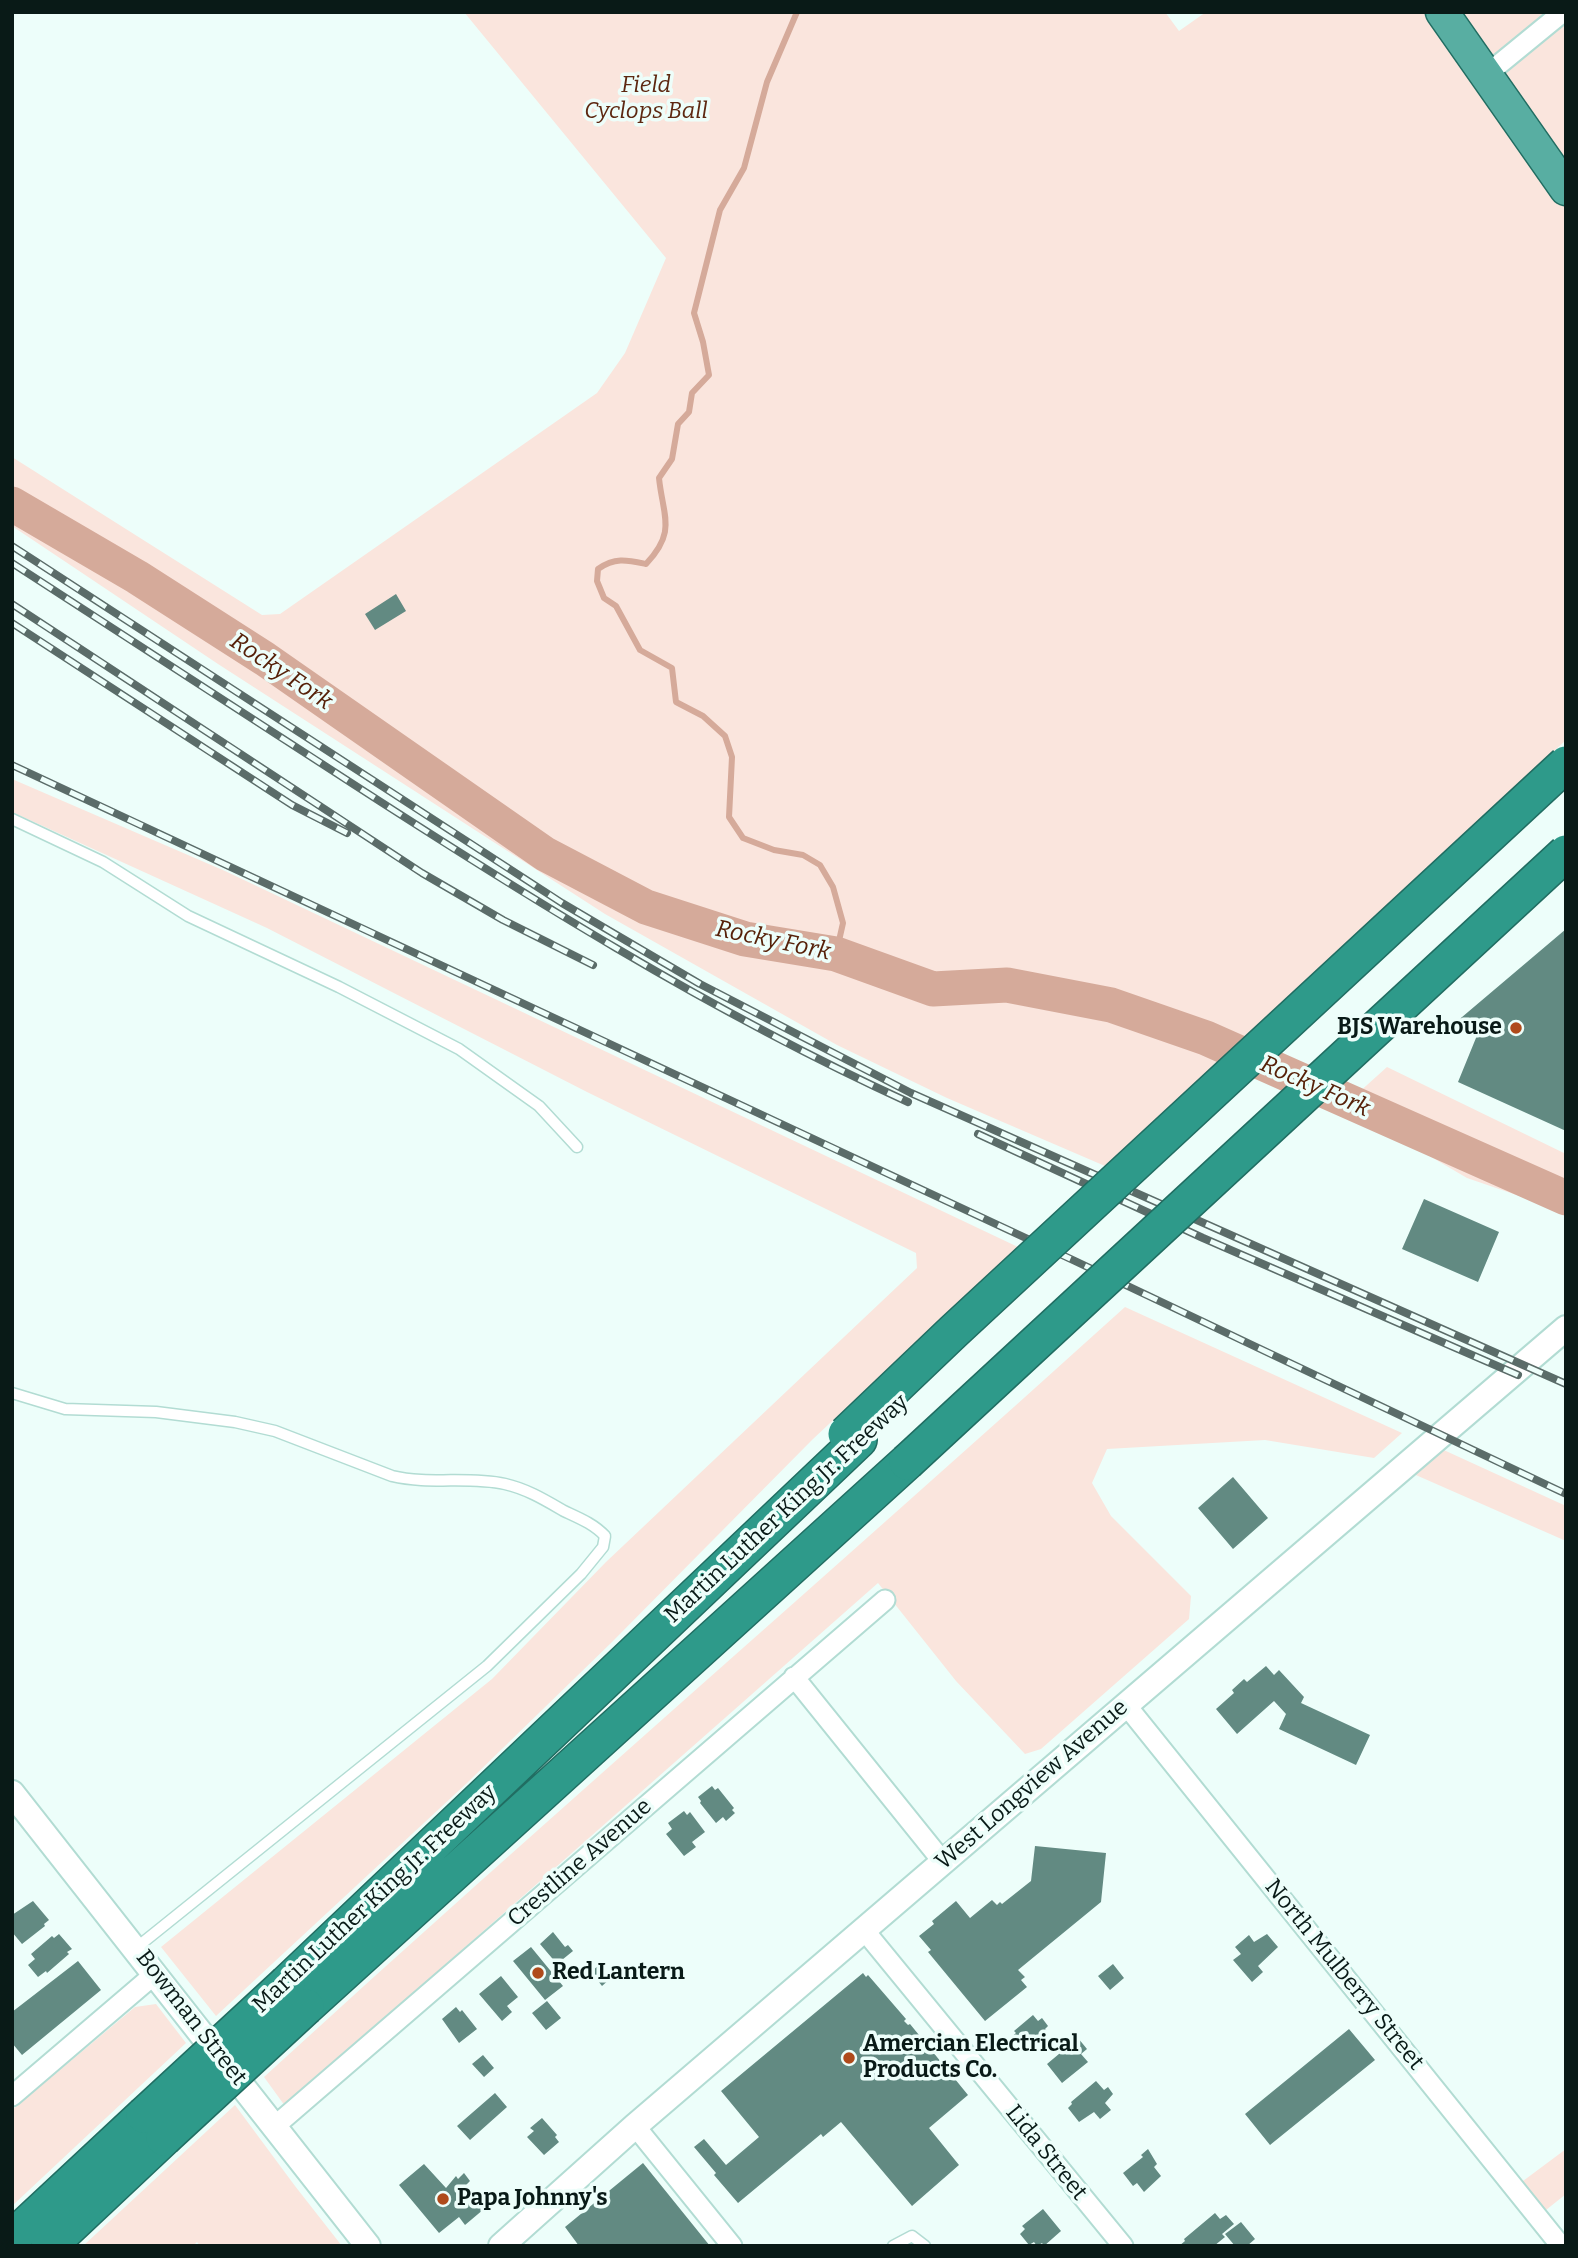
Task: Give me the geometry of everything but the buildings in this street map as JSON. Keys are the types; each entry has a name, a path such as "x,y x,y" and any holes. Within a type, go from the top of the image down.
{"highway":[{"path":"1442,12 1566,189"},
{"path":"853,1437 984,1302 1566,764"},
{"name":"Martin Luther King Jr. Freeway","path":"297,1995 853,1437 1566,785"},
{"name":"Martin Luther King Jr. Freeway","path":"12,2238 154,2126 297,1995 831,1533 916,1466 1566,853"},
{"path":"916,1466 1566,874"},
{"name":"Martin Luther King Jr. Freeway","path":"49,2246 154,2126"}],"street":[{"path":"1486,75 1563,12"},
{"name":"West Longview Avenue","path":"501,2246 635,2126 1566,1328"},
{"name":"Crestline Avenue","path":"275,2126 885,1600"},
{"path":"794,1678 943,1862"},
{"name":"North Mulberry Street","path":"1126,1705 1561,2246"},
{"name":"Bowman Street","path":"12,1793 368,2246"},
{"name":"Lida Street","path":"864,1930 1123,2246"},
{"path":"12,2096 156,1973"},
{"path":"635,2126 733,2246"}],"lane":[{"path":"12,819 103,862 188,916 339,987 459,1049 539,1106 577,1147"},
{"path":"12,1393 65,1409 156,1412 235,1422 275,1431 392,1476 412,1481 487,1481 505,1484 540,1497 597,1528 605,1536 603,1547 581,1574 486,1666 136,1948"},
{"path":"893,2246 912,2235 925,2246"}],"green space":[{"name":"Field Cyclops Ball","path":"464,12 1165,12 1179,31 1206,12 1566,12 1566,740 1105,1166 947,1098 837,1045 605,914 218,664 12,526 12,457 262,615 280,614 597,393 625,353 666,258"},
{"path":"12,779 225,871 1018,1247 813,1439 612,1642 467,1783 216,2016 161,1947 492,1679 606,1562 917,1268 916,1253 587,1092 267,928 12,812"},
{"path":"1387,1067 1566,1154 1566,1212 1467,1178 1387,1131 1366,1115 1357,1094"},
{"path":"1125,1307 1402,1433 1374,1458 1265,1440 1107,1449 1092,1483 1111,1516 1191,1596 1189,1619 1041,1749 1025,1754 956,1681 878,1583 285,2106 264,2077"},
{"path":"1435,1446 1566,1506 1566,1541 1409,1472"},
{"path":"156,2004 186,2043 12,2206 12,2110 135,2007"},
{"path":"235,2105 342,2246 200,2246 197,2242 193,2246 83,2246"},
{"path":"1566,2149 1566,2194 1546,2210 1523,2181"}],"waterway":[{"path":"797,12 767,82 744,168 720,210 694,313 709,375 692,393 689,412 678,424 672,459 659,478 666,523 662,542 646,564 627,561 610,563 598,569 597,581 604,598 616,606 640,650 672,668 676,702 703,716 725,736 732,757 729,817 743,838 774,850 803,855 820,865 833,887 843,923 836,954"},
{"name":"Rocky Fork","path":"12,504 137,577 265,659 545,854 646,907 745,939 836,954 933,989 1007,985 1111,1005 1206,1038 1566,1198"}],"railway":[{"path":"12,546 562,903 700,984 911,1093 1566,1384"},
{"path":"12,563 545,906 760,1029 908,1102"},
{"path":"12,604 422,873 503,920 593,965"},
{"path":"12,623 292,805 347,833"},
{"path":"12,765 1075,1261 1566,1494"},
{"path":"978,1134 1203,1238 1518,1375"}],"place":[{"name":"BJS Warehouse","path":"1516,1028"},
{"name":"Red Lantern","path":"538,1973"},
{"name":"Amercian Electrical Products Co.","path":"849,2058"},
{"name":"Papa Johnny's","path":"443,2199"}]}
